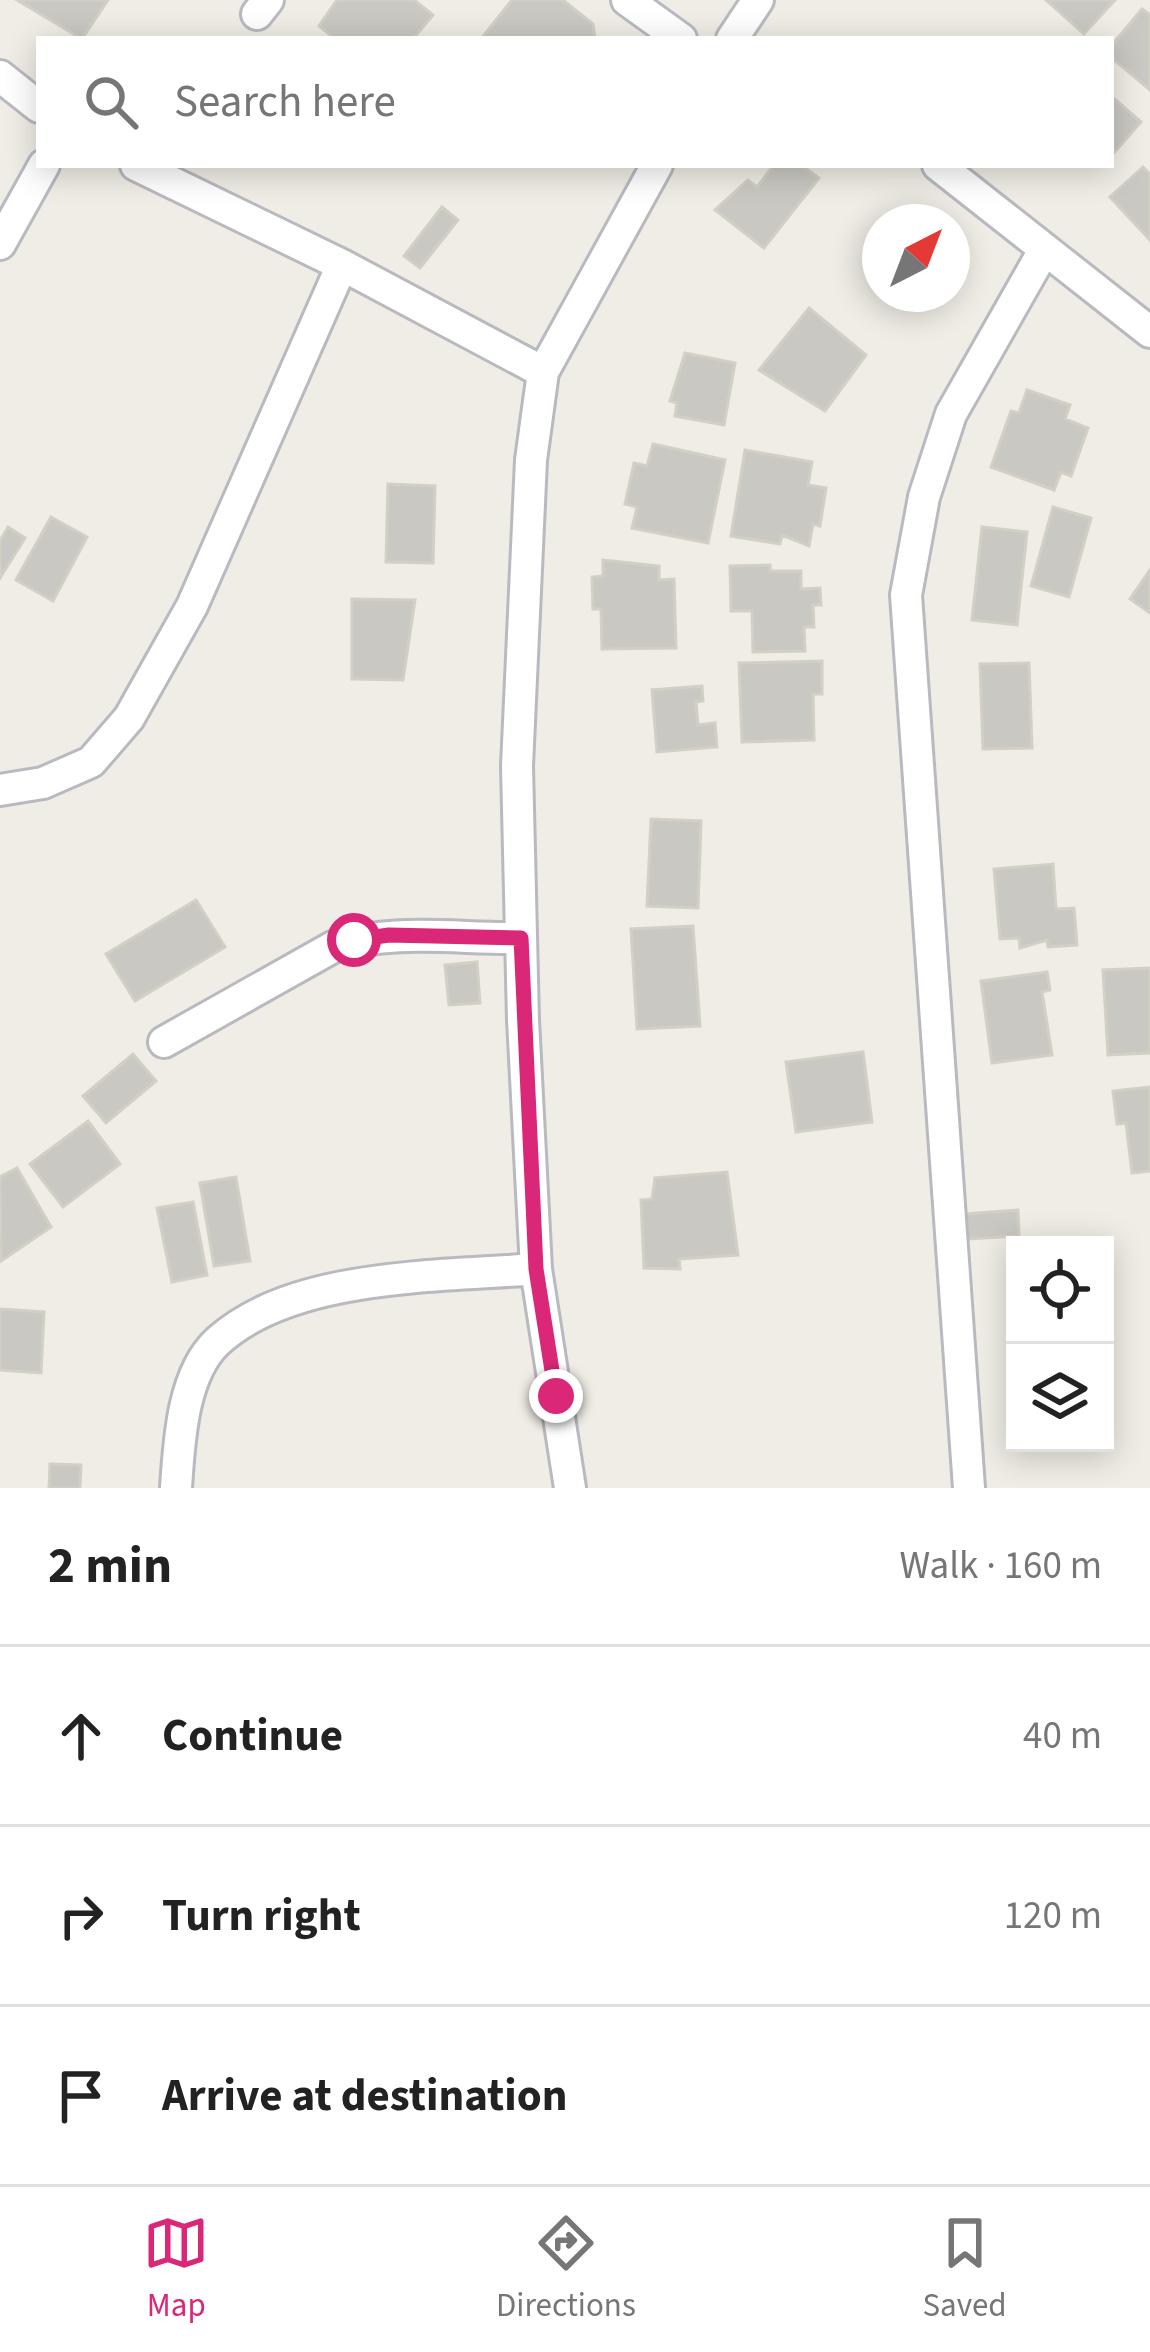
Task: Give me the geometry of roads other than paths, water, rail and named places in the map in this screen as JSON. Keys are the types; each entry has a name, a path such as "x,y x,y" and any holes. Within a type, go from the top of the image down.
{"street":[{"path":"627,0 677,36"},
{"path":"0,76 36,105"},
{"path":"0,244 42,168"},
{"path":"142,168 342,265 543,372"},
{"path":"570,1488 536,1269 517,766 524,565 543,372 655,168"},
{"path":"942,168 1150,332"},
{"path":"969,1488 906,595 924,497 952,414 1043,252"},
{"path":"0,790 43,783 91,762 129,718 192,606 342,265"},
{"path":"164,1042 333,946 389,935 521,938"},
{"path":"176,1488 182,1411 216,1342 301,1294 536,1269"}]}
